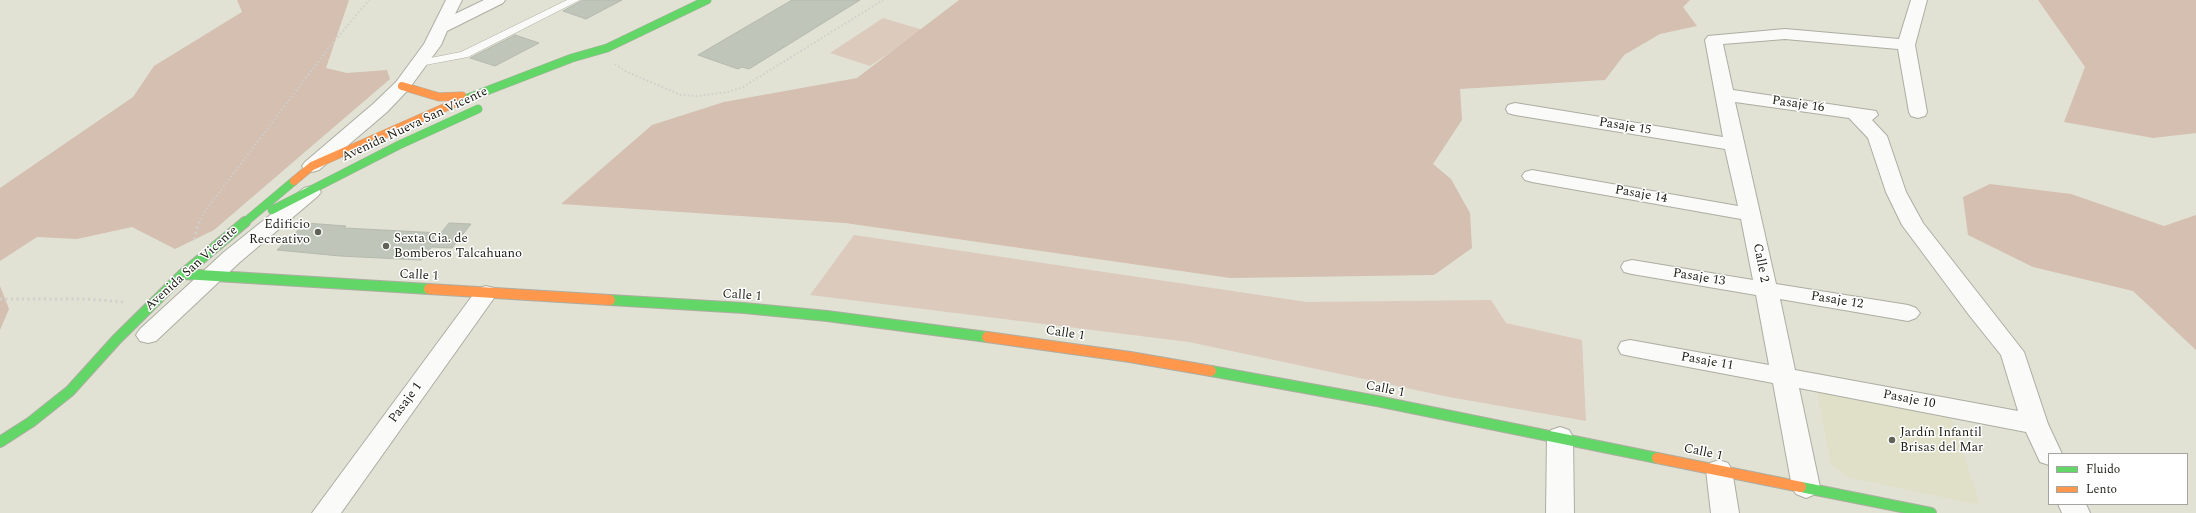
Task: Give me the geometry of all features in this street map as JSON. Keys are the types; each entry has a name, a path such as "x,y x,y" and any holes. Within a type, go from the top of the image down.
{"street":[{"name":"Avenida San Vicente","path":"0,442 31,422 70,391 150,306 183,274 380,108 402,86 420,63 454,0"},
{"path":"440,28 497,0"},
{"name":"Avenida Nueva San Vicente","path":"564,72 587,61 607,48 707,0"},
{"path":"1918,112 1906,45 1919,0"},
{"name":"Calle 2","path":"1806,487 1751,214 1734,145 1726,95 1714,40 1785,34 1906,45"},
{"name":"Avenida Nueva San Vicente","path":"312,166 387,130 572,58 607,48"},
{"path":"402,86 439,97 481,93"},
{"name":"Pasaje 16","path":"1726,95 1862,114 1877,136 1896,192 1913,225 1977,310 2012,352 2035,424"},
{"name":"Avenida Nueva San Vicente","path":"235,229 399,145 486,106"},
{"name":"Pasaje 15","path":"1515,109 1734,145"},
{"name":"Pasaje 14","path":"1532,176 1751,214"},
{"path":"148,335 210,276 315,188"},
{"name":"Pasaje 13","path":"1632,267 1766,290"},
{"name":"Calle 1","path":"183,274 744,308 827,316 1014,340 1268,381 1560,437 1806,487 1904,510 1931,513"},
{"name":"Pasaje 12","path":"1766,290 1908,313"},
{"name":"Pasaje 1","path":"326,513 486,293"},
{"name":"Pasaje 11","path":"1630,348 1783,376"},
{"name":"Pasaje 10","path":"1783,376 2035,424"},
{"path":"2035,424 2048,453"},
{"path":"1560,437 1560,513"},
{"path":"1719,470 1725,513"}],"lane":[{"path":"420,63 464,55 575,0"}],"path":[{"path":"208,253 199,250 193,244 194,235 200,218 328,49 369,0"},
{"path":"607,48 611,60 621,69 676,93 689,96 720,94 743,87 884,0"},
{"path":"0,298 88,299 150,306"}],"shaded area":[{"path":"237,0 349,0 326,68 347,73 387,70 390,79 214,230 175,249 132,227 77,239 37,237 0,261 0,188 133,97 154,66 242,12"},
{"path":"959,0 1690,0 1683,7 1697,26 1660,34 1624,55 1605,80 1460,89 1462,120 1433,164 1451,179 1470,213 1472,248 1434,275 1230,278 845,223 561,204 652,125 724,102 857,78"},
{"path":"2038,0 2196,0 2196,133 2153,138 2064,122 2085,67"},
{"path":"883,18 923,30 870,66 830,53"},
{"path":"1990,184 2071,194 2164,226 2196,215 2196,350 2133,291 2033,267 1968,235 1963,197"},
{"path":"854,235 1307,302 1491,300 1506,323 1582,340 1586,421 1449,397 1189,342 810,295"},
{"path":"0,286 9,309 0,330"},
{"name":"Jardín Infantil Brisas del Mar","path":"1817,391 1951,416 1980,505 1847,477 1831,464"}],"building":[{"path":"583,0 622,0 586,19 563,11"},
{"path":"792,0 860,0 749,69 742,67 738,69 698,55"},
{"path":"515,35 539,43 495,66 470,58"},
{"path":"306,223 346,226 344,228 441,233 449,223 471,224 452,248 432,247 421,260 340,256 277,250"}],"traffic: fast":[{"path":"455,103 572,58 607,48 707,0"},
{"path":"272,210 399,145 478,109"},
{"path":"0,442 31,422 70,391 117,339 183,274 294,181"},
{"path":"183,274 429,289"},
{"path":"610,300 744,308 827,316 987,337"},
{"path":"1211,371 1377,401 1657,458"},
{"path":"1801,487 1931,513"}],"traffic: slow":[{"path":"402,86 439,97 462,96"},
{"path":"294,181 312,166 424,115 455,103"},
{"path":"429,289 610,300"},
{"path":"987,337 1130,357 1211,371"},
{"path":"1657,458 1801,487"}],"place":[{"name":"Edificio Recreativo","path":"318,232"},
{"name":"Sexta Cia. de Bomberos Talcahuano","path":"386,246"},
{"name":"Jardín Infantil Brisas del Mar","path":"1892,440"}]}
